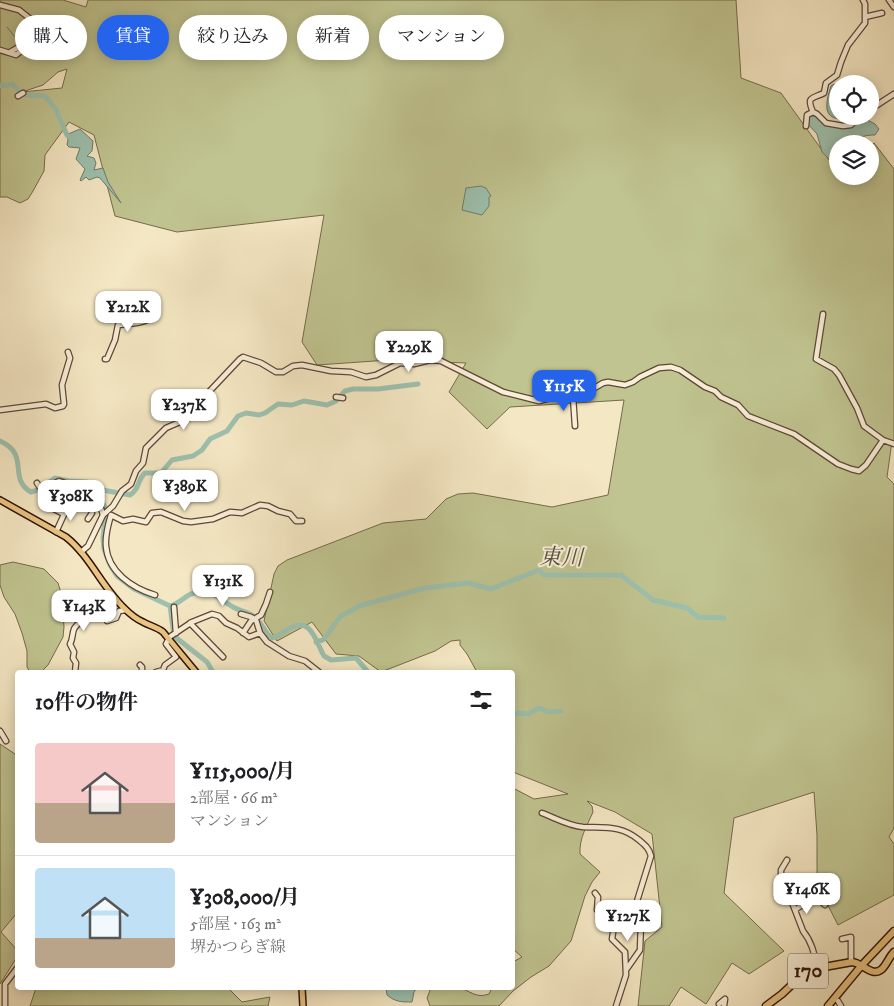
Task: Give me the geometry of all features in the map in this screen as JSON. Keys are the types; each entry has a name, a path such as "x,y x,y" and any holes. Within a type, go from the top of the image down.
{"highway":[{"name":"170","path":"828,1006 894,931"},
{"name":"170","path":"837,1004 864,966 894,937"},
{"name":"170","path":"766,1006 799,978 817,967 858,962 872,972 880,970 894,952"}],"main road":[{"path":"0,500 74,544 126,610 144,623 158,628 169,638 194,670"},
{"path":"302,990 303,1006"}],"street":[{"path":"829,124 813,112 810,101 814,96 824,93 826,83 837,75 844,54 866,17 863,0"},
{"path":"889,0 894,7"},
{"path":"0,5 19,10 25,15"},
{"path":"866,17 882,13"},
{"path":"0,50 10,52 15,50"},
{"path":"18,96 23,93"},
{"path":"879,104 894,94"},
{"path":"806,126 807,116 813,112"},
{"path":"837,125 851,125"},
{"path":"105,359 107,359 115,340 118,325 146,321 151,318 156,308"},
{"path":"823,314 816,359 834,369 839,375 857,408 864,426 883,440 894,444"},
{"path":"0,410 46,404 55,408 63,406 62,385 70,358 68,352"},
{"path":"155,595 142,590 115,571 105,544 110,512 122,492 131,484 136,471 143,463 146,448 166,428 189,418 208,394 243,358 258,362 280,372 293,366 302,366 351,372 366,377 376,375 400,363 414,364 430,360 441,361 503,392 539,401 550,398 573,397 608,382 625,385 659,368 671,367 680,370 705,387 715,390 722,397 738,404 748,416 794,434 838,464 851,469 859,471 866,465 883,440"},
{"path":"336,397 343,398"},
{"path":"573,397 575,426"},
{"path":"43,490 60,481 70,485 83,484 93,489 100,503 103,515 88,546 81,552"},
{"path":"37,483 52,502 53,508 64,514"},
{"path":"56,532 74,495 75,489 83,484"},
{"path":"74,495 80,500"},
{"path":"88,519 92,514 91,504"},
{"path":"110,512 123,521 133,519 146,522 152,513 161,512 183,521 191,522 213,519 230,512 244,513 260,505 290,514 296,521 302,521"},
{"path":"92,514 103,515 110,512"},
{"path":"243,633 249,623 261,615 270,592"},
{"path":"75,670 74,652 70,644 73,639 74,628 81,621 83,612 101,600 116,599"},
{"path":"174,607 176,633"},
{"path":"107,621 116,618 119,612 126,610"},
{"path":"163,670 176,657 166,644 169,638 190,623 208,615 216,614 226,623 249,637 260,633"},
{"path":"241,614 254,619 260,633 267,642 289,656 305,661 317,670"},
{"path":"190,623 223,657"},
{"path":"140,665 142,670"},
{"path":"0,731 6,741"},
{"path":"542,813 566,823 584,827 620,828 636,837 648,847 651,856 633,914 641,922 640,950 626,970"},
{"path":"786,860 781,874 803,932 812,946 817,967"},
{"path":"595,893 598,897 597,910 615,920 612,939 625,952 626,970 616,1006"},
{"path":"795,910 815,896 825,905"},
{"path":"842,939 851,937 851,962"},
{"path":"5,1006 5,984 15,971"}],"shaded area":[{"path":"0,0 63,0 86,7 88,0 736,0 741,78 781,93 829,160 829,185 879,185 879,150 894,169 894,441 892,441 887,477 894,484 894,828 889,837 894,844 894,895 838,925 817,884 817,835 814,792 734,818 724,893 784,951 749,974 732,963 706,1004 681,987 669,1006 638,1006 645,941 662,927 652,834 615,812 587,801 592,806 593,812 582,837 580,854 600,872 585,896 571,941 549,966 515,989 515,961 522,957 515,951 515,789 534,799 568,794 515,773 515,670 476,670 460,645 460,640 451,641 435,651 386,670 378,670 359,656 336,654 312,622 277,641 264,621 274,574 278,566 287,560 383,523 426,519 446,499 458,494 473,493 552,507 608,495 624,400 510,407 487,429 449,392 466,363 389,360 317,365 302,342 324,215 177,232 115,216 94,135 69,122 45,155 44,171 28,199 20,203 7,197 0,197","holes":["67,69 62,88 22,92 43,85 58,72"]},
{"path":"829,92 829,114 827,104"},
{"path":"814,114 829,125 844,128 849,128 853,125 876,125 879,129 875,135 829,135 829,159 822,152 817,134 808,124 808,117"},
{"path":"80,129 93,141 92,151 87,156 94,158 96,163 94,170 103,168 108,182 121,203 100,178 97,177 89,180 86,177 80,180 85,169 76,159 80,148 69,147 66,135"},
{"path":"481,186 486,188 491,196 489,197 489,206 482,215 462,210 466,188"},
{"path":"13,562 44,569 58,583 62,596 63,637 48,665 43,670 29,670 27,667 27,651 22,633 15,614 4,597 0,585 0,565"},
{"path":"0,744 15,754 15,915 1,932 15,948 15,960 0,984"},
{"path":"35,990 230,990 242,1002 270,997 268,1006 30,1006"},
{"path":"386,990 416,990 412,1002 402,1002 387,995"},
{"path":"430,990 465,990 473,994 489,994 491,990 514,990 499,1006 430,1006 427,998"}],"waterway":[{"path":"7,27 15,37"},
{"path":"0,86 12,84 27,95 45,96 56,110 67,135 71,138"},
{"path":"97,489 130,495 145,473 161,473 172,460 193,456 202,450 210,439 227,431 238,416 246,413 259,415 278,404 292,405 304,401 327,405 336,401 345,391 353,389 378,389 418,384"},
{"path":"0,441 15,453 20,480 31,492 38,490 55,478 87,482 97,489 106,510 103,538 104,549 110,565 117,576 134,589 170,606 188,595 207,592 255,617 272,638 297,625 303,625 312,632 324,656 331,660 356,658 366,670"},
{"name":"東川","path":"316,642 323,640 341,616 359,606 425,588 468,583 491,589 539,570 544,575 621,575 653,600 687,608 698,617 724,618"},
{"path":"170,606 174,636 207,662 212,670"},
{"path":"515,714 528,714 539,708 549,712 561,711"}]}
